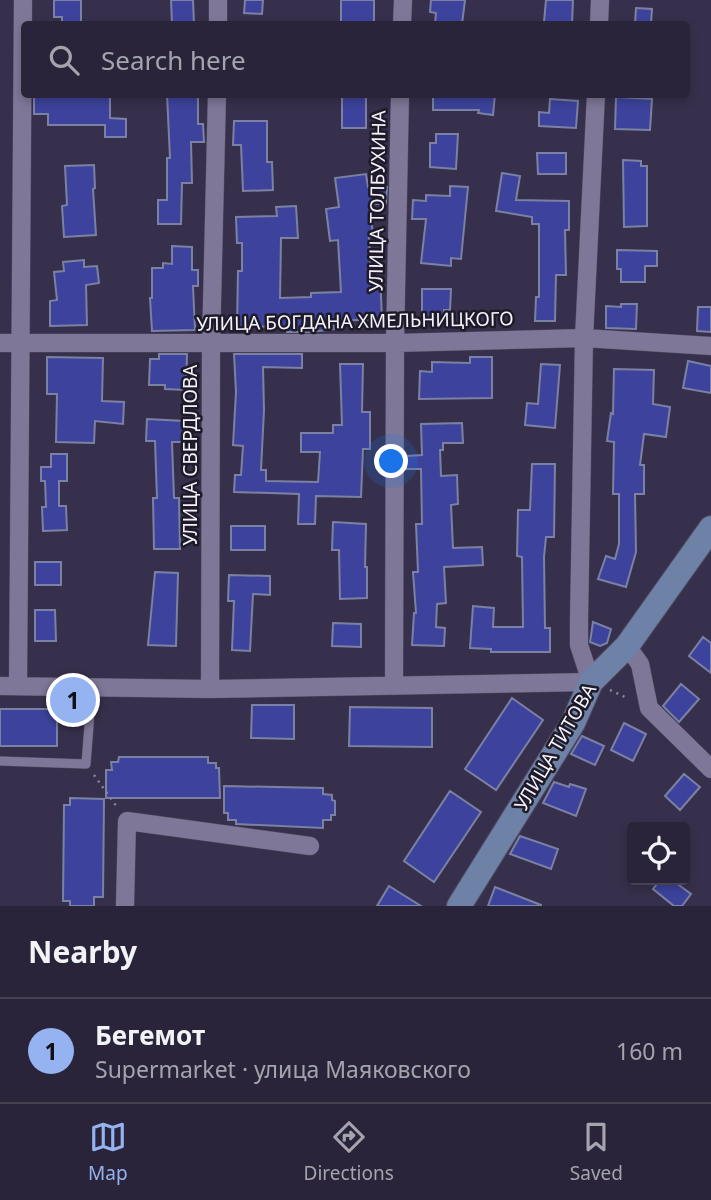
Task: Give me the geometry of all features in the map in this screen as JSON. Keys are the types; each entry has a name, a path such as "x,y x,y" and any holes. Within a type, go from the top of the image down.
{"street":[{"path":"23,0 23,21"},
{"path":"218,21 219,0"},
{"path":"402,21 403,0"},
{"path":"599,21 600,0"},
{"path":"22,98 21,344 9,686 210,689 591,682 579,645 579,620 584,338 596,98"},
{"name":"УЛИЦА СВЕРДЛОВА","path":"210,689 211,345 216,98"},
{"name":"УЛИЦА ТОЛБУХИНА","path":"394,686 395,343 400,98"},
{"name":"УЛИЦА БОГДАНА ХМЕЛЬНИЦКОГО","path":"0,344 211,345 584,338 711,346"},
{"name":"УЛИЦА ТИТОВА","path":"459,906 573,723 591,682 627,646 711,528"},
{"path":"627,646 640,664 649,708 711,769"},
{"path":"125,906 127,821 310,846"}],"lane":[{"path":"0,761 86,764 92,687"}],"path":[{"path":"591,682 649,708"},
{"path":"86,764 127,821"}],"building":[{"path":"54,0 81,0 81,21 62,21 62,17 54,17"},
{"path":"171,0 193,0 194,21 172,21"},
{"path":"245,0 263,0 262,14 244,13"},
{"path":"341,0 374,0 374,21 341,21"},
{"path":"431,0 465,0 462,21 435,21 436,13 430,12"},
{"path":"546,0 573,0 572,21 544,21"},
{"path":"636,8 652,9 651,21 635,21"},
{"path":"34,98 110,98 110,118 126,119 126,137 105,137 105,125 48,125 48,114 34,114"},
{"path":"167,98 198,98 198,124 203,124 204,142 191,142 192,183 182,183 181,224 158,224 158,200 167,200 167,158 170,158"},
{"path":"342,98 366,98 366,128 342,128"},
{"path":"433,98 495,98 493,115 478,113 479,110 433,110"},
{"path":"616,98 652,99 650,130 615,129"},
{"path":"550,99 578,101 576,128 539,126 539,112 549,113"},
{"path":"234,121 267,121 267,162 272,162 273,190 243,191 241,145 233,145"},
{"path":"436,134 458,134 456,169 430,167 430,143 436,143"},
{"path":"537,153 566,153 566,174 538,174"},
{"path":"623,160 641,161 641,166 647,166 647,226 624,227"},
{"path":"94,165 96,235 64,237 62,206 67,205 65,166"},
{"path":"502,173 520,176 516,200 569,201 569,230 565,230 566,275 556,275 555,321 535,321 536,297 539,297 539,224 532,224 532,217 496,211"},
{"path":"366,174 368,187 387,187 386,204 370,204 373,236 369,237 371,274 380,274 382,319 334,321 334,329 310,332 287,332 287,326 237,327 238,271 242,271 242,243 237,243 236,217 277,216 276,207 296,206 298,238 281,238 280,298 341,292 338,240 330,241 326,209 339,207 335,178"},
{"path":"450,186 468,187 461,259 451,258 451,266 421,263 426,219 412,219 413,200 426,201 426,195 450,196"},
{"path":"172,246 192,247 192,270 198,270 198,286 193,286 195,330 152,331 152,268 163,268 163,263 172,264"},
{"path":"617,250 657,251 657,266 645,266 645,282 621,282 621,269 617,269"},
{"path":"84,260 84,267 97,266 99,283 86,285 87,325 50,326 50,301 57,300 54,272 64,271 63,262"},
{"path":"422,289 451,289 450,310 444,310 444,317 422,317"},
{"path":"621,304 637,304 636,329 606,328 606,306 621,307"},
{"path":"698,307 711,307 711,332 697,331"},
{"path":"159,354 187,354 186,390 165,389 165,385 149,385 150,359 159,359"},
{"path":"234,354 302,354 302,368 263,367 261,470 266,470 266,481 318,482 320,452 301,452 301,433 333,433 333,425 342,425 340,364 363,364 362,412 370,412 370,449 363,449 361,497 316,496 315,524 298,524 299,494 234,492 235,475 241,475 243,446 233,445 236,392"},
{"path":"47,357 103,358 102,401 124,402 123,424 95,421 94,443 56,442 57,394 47,394"},
{"path":"470,357 492,357 492,398 419,399 420,371 432,372 432,362 470,363"},
{"path":"688,361 711,366 711,393 683,388"},
{"path":"541,364 560,365 555,428 525,425 527,403 538,404"},
{"path":"614,369 654,370 653,404 670,407 666,437 644,434 640,465 644,465 644,494 635,494 636,552 626,587 598,579 606,556 615,559 619,544 619,494 613,494 614,442 607,441 611,413 613,414"},
{"path":"147,419 184,421 183,442 172,442 174,498 179,498 180,549 154,549 153,498 157,498 155,441 146,441"},
{"path":"462,423 463,443 443,443 443,450 440,450 441,476 457,475 458,504 451,505 453,548 482,547 483,565 444,567 446,603 437,604 436,627 445,628 444,646 412,645 416,613 413,572 418,572 416,524 422,524 421,469 406,469 406,456 422,455 421,424"},
{"path":"51,454 67,454 67,481 59,481 59,506 66,506 67,530 43,531 42,507 46,507 45,481 41,481 41,467 51,467"},
{"path":"532,464 555,464 554,537 546,537 544,557 545,628 550,628 550,652 491,652 491,649 470,648 473,606 494,608 493,627 523,627 522,557 517,556 518,510 530,510"},
{"path":"333,522 366,524 367,598 340,599 339,550 332,550"},
{"path":"231,526 265,526 265,550 231,550"},
{"path":"35,562 61,562 61,585 35,585"},
{"path":"155,572 178,573 176,646 148,645"},
{"path":"229,575 270,576 270,595 253,594 250,651 232,650 234,601 228,601"},
{"path":"35,610 55,610 56,641 35,641"},
{"path":"593,622 611,629 607,643 600,646 590,642"},
{"path":"333,623 361,624 361,647 332,646"},
{"path":"703,637 711,643 711,673 689,656"},
{"path":"681,684 699,699 679,722 663,706"},
{"path":"512,698 543,720 496,790 465,769"},
{"path":"252,705 294,705 294,739 251,738"},
{"path":"350,707 432,708 432,747 349,746"},
{"path":"0,709 57,709 57,746 0,746"},
{"path":"624,723 646,734 633,761 611,750"},
{"path":"582,736 604,746 595,765 571,754"},
{"path":"119,757 208,757 208,763 216,763 216,768 219,768 220,798 106,798 106,770 112,770 111,762 118,762"},
{"path":"684,774 700,787 680,810 665,796"},
{"path":"554,782 586,789 576,816 543,803"},
{"path":"224,786 323,788 323,794 332,795 332,800 335,801 335,815 331,815 331,820 323,820 323,828 236,824 236,820 228,820 228,813 224,813"},
{"path":"450,791 481,812 434,882 404,861"},
{"path":"70,798 104,799 103,897 94,897 94,906 70,906 70,901 63,901 64,805 70,805"},
{"path":"520,836 558,849 551,869 510,854"},
{"path":"656,885 679,885 691,894 682,906 674,906 653,889"},
{"path":"389,886 421,906 377,906"},
{"path":"495,887 541,905 541,906 488,906"}],"place":[{"name":"Бегемот","path":"73,700"}]}
